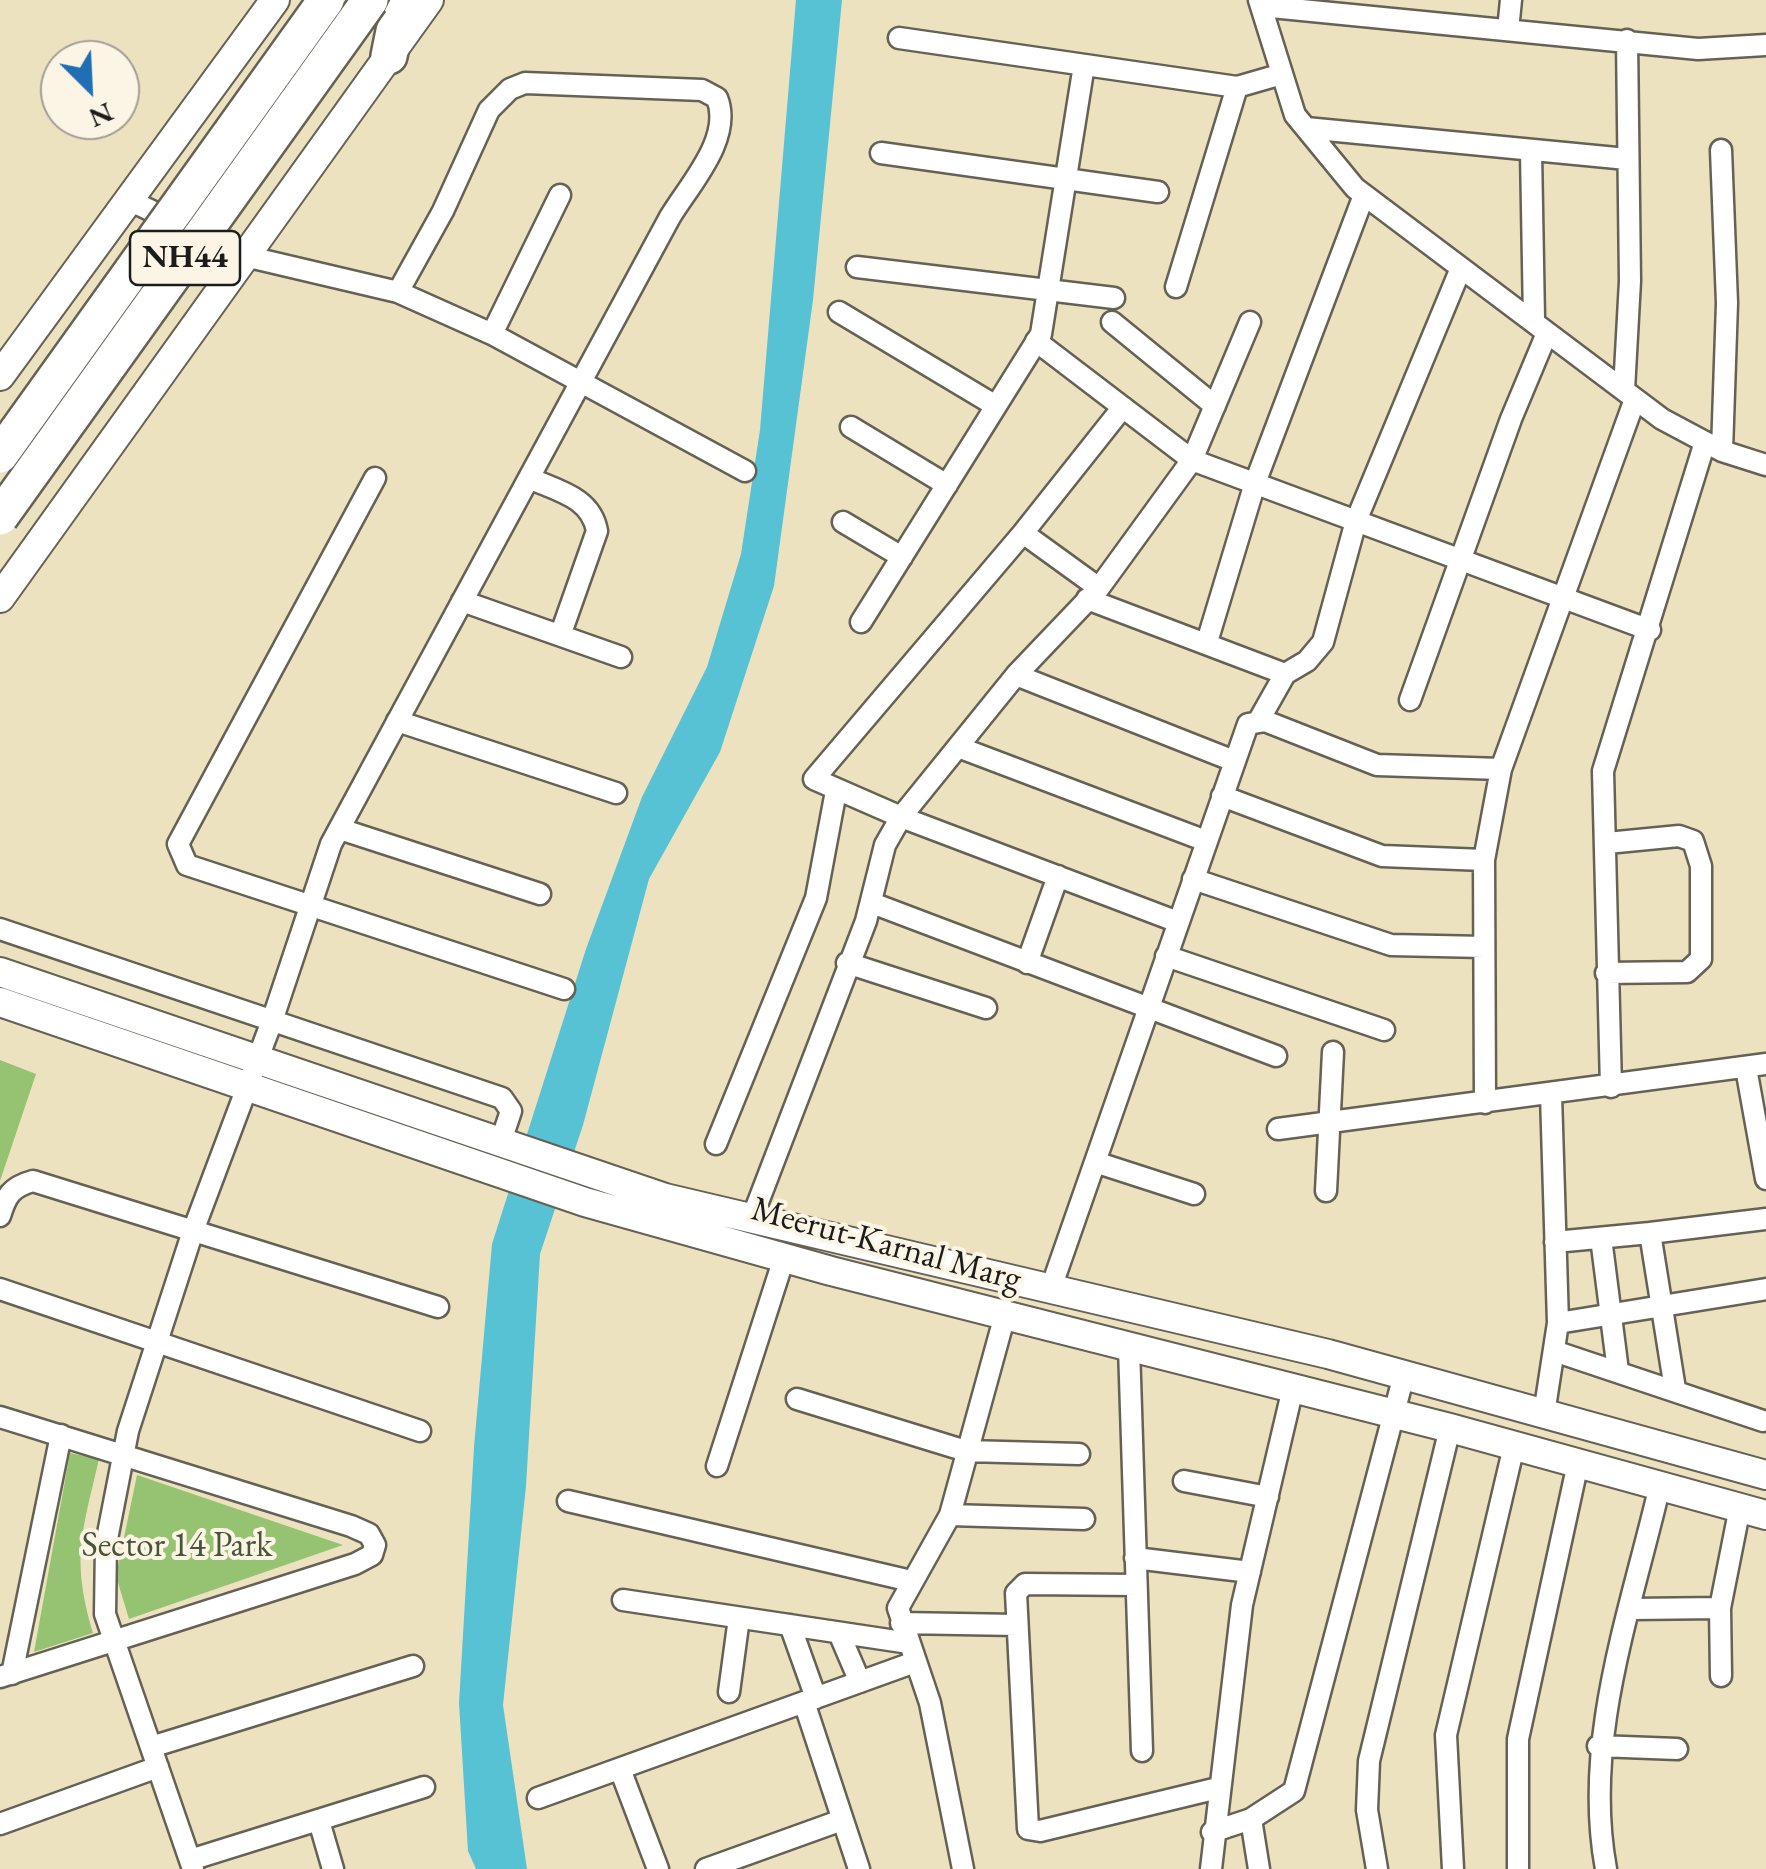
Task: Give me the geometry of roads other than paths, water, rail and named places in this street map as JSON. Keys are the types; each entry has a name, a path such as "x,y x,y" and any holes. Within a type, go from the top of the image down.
{"highway":[{"name":"NH44","path":"0,455 326,0"},
{"name":"NH44","path":"0,516 370,0"},
{"path":"389,56 394,31 410,0"}],"street":[{"path":"0,376 275,0"},
{"path":"0,598 429,0"},
{"path":"1508,30 1511,0"},
{"path":"1766,45 1698,49 1508,30 1401,9 1260,3 1295,115 1364,195 1629,394 1714,447 1766,465"},
{"path":"899,38 1236,87 1282,74"},
{"path":"1484,1103 1484,860 1500,769 1562,598 1629,394 1627,40"},
{"path":"861,622 1036,341 1048,290 1084,65"},
{"path":"398,292 443,211 489,110 510,89 525,82 711,92 721,114 710,151 340,829 308,905 272,1021 193,1231 122,1454 104,1583 105,1614 192,1864 424,1788"},
{"path":"1176,287 1236,87"},
{"path":"1306,128 1627,159"},
{"path":"1611,1087 1606,973 1607,844 1602,784 1607,750 1714,447 1727,304 1721,150"},
{"path":"1410,700 1540,326 1530,152"},
{"path":"882,153 1158,192"},
{"path":"492,334 560,195"},
{"path":"1206,642 1255,483 1364,195"},
{"path":"128,200 245,256 398,292 492,334 744,471"},
{"path":"857,267 1114,298"},
{"path":"1051,1288 1246,727 1259,720 1285,674 1307,661 1323,642 1356,521 1461,268"},
{"path":"839,312 996,406"},
{"path":"1112,322 1215,406"},
{"path":"752,1218 872,903 877,866 901,817 1016,675 1093,594 1192,460 1250,322"},
{"path":"1036,341 1192,460 1650,630"},
{"path":"1123,407 1023,533 815,775 816,784 1178,922"},
{"path":"851,428 947,484"},
{"path":"375,478 178,844 187,866 564,989"},
{"path":"529,478 584,503 594,514 597,532 561,633"},
{"path":"842,522 902,557"},
{"path":"1023,533 1093,594 1285,674"},
{"path":"462,601 621,657"},
{"path":"1016,675 1234,762"},
{"path":"1259,720 1377,765 1500,769"},
{"path":"398,721 616,792"},
{"path":"958,746 1206,841"},
{"path":"716,1144 816,898 836,791"},
{"path":"1222,796 1382,856 1484,860"},
{"path":"340,829 540,894"},
{"path":"1606,973 1687,972 1701,959 1701,866 1693,841 1679,836 1607,844"},
{"path":"1027,963 1058,876"},
{"path":"1193,879 1391,945 1484,946"},
{"path":"872,903 1276,1056"},
{"path":"0,929 502,1098 511,1111 505,1142"},
{"path":"1166,956 1384,1030"},
{"path":"846,963 986,1008"},
{"name":"Meerut-Karnal Marg","path":"0,972 665,1198 1404,1375 1766,1476"},
{"name":"Meerut-Karnal Marg","path":"0,1002 584,1202 784,1258 1450,1428 1753,1511"},
{"path":"1326,1191 1333,1052"},
{"path":"1278,1128 1756,1066 1766,1178"},
{"path":"1544,1414 1558,1323 1551,1095"},
{"path":"1095,1162 1194,1194"},
{"path":"0,1216 6,1197 17,1185 33,1182 438,1306"},
{"path":"1556,1242 1766,1219"},
{"path":"1650,1233 1675,1389"},
{"path":"1602,1238 1618,1371"},
{"path":"717,1466 784,1258"},
{"path":"963,1869 930,1703 898,1608 950,1516 992,1312 991,1274"},
{"path":"0,1289 420,1430"},
{"path":"1558,1323 1766,1289"},
{"path":"1129,1347 1142,1751"},
{"path":"1554,1351 1763,1422"},
{"path":"1212,1832 1250,1819 1288,1798 1298,1782 1391,1413 1404,1375"},
{"path":"1211,1869 1212,1832 1250,1572 1293,1388"},
{"path":"797,1398 966,1450 1079,1454"},
{"path":"0,1418 350,1526 368,1534 375,1546 372,1555 356,1564 6,1675"},
{"path":"1378,1869 1367,1810 1369,1761 1450,1428"},
{"path":"6,1675 61,1435"},
{"path":"1453,1869 1446,1735 1514,1446"},
{"path":"1518,1869 1518,1739 1578,1463"},
{"path":"1184,1481 1268,1497"},
{"path":"1606,1869 1598,1830 1598,1746 1660,1485"},
{"path":"568,1501 910,1581"},
{"path":"1721,1676 1720,1608 1753,1511"},
{"path":"950,1516 1084,1519"},
{"path":"1135,1558 1250,1572"},
{"path":"1136,1585 1025,1584 1016,1594 1028,1829 1040,1831 1218,1788"},
{"path":"623,1600 908,1643 1017,1625"},
{"path":"1631,1609 1720,1608"},
{"path":"729,1692 739,1618"},
{"path":"790,1625 842,1820 859,1869"},
{"path":"840,1633 860,1682"},
{"path":"538,1798 860,1682 908,1643"},
{"path":"0,1824 154,1757 413,1666"},
{"path":"1598,1746 1676,1748"},
{"path":"620,1769 658,1869"},
{"path":"1250,1819 1259,1869"},
{"path":"706,1869 842,1820"},
{"path":"319,1822 334,1869"}],"water":[{"path":"796,0 842,0 813,300 774,586 720,752 649,879 583,1125 540,1254 526,1486 503,1705 527,1869 476,1869 468,1851 459,1703 474,1447 492,1244 586,949 642,797 707,667 741,554 760,430"}],"park label":[{"name":"Sector 14 Park","path":"177,1546"}]}
